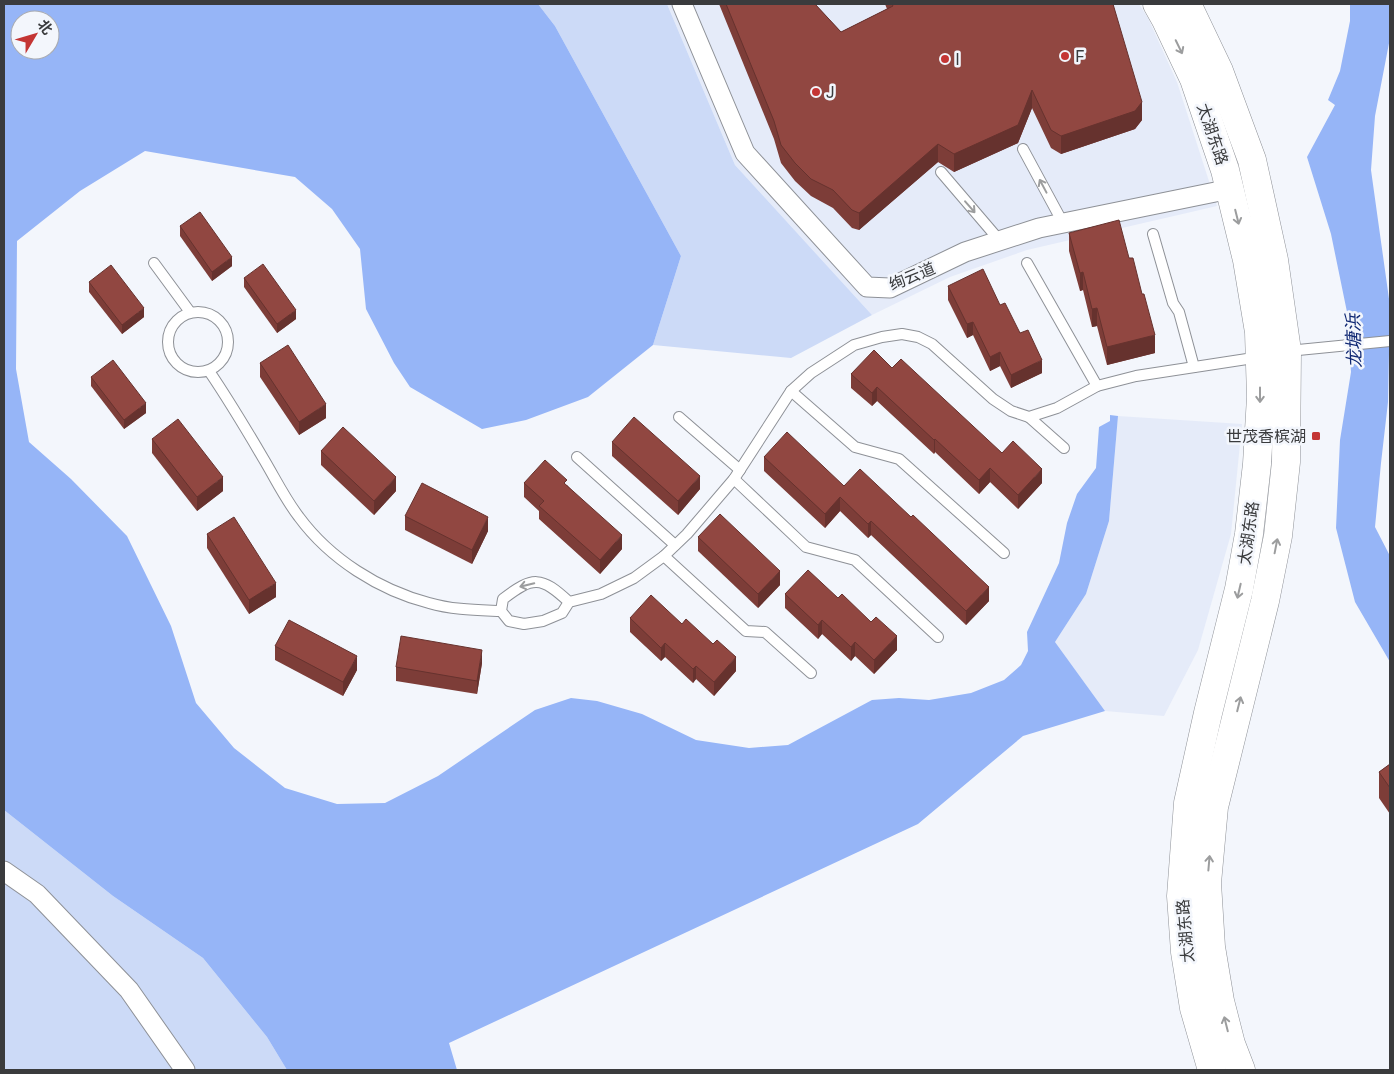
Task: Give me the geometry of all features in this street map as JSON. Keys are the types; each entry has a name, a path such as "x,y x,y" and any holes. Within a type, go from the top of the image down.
{"main road":[{"name":"太湖东路","path":"1156,4 1166,20 1194,79 1225,170 1247,260 1259,332 1261,397 1257,464 1249,534 1239,589 1188,803 1181,896 1185,952 1194,1008 1212,1070"},
{"name":"太湖东路","path":"1187,4 1219,71 1252,160 1274,260 1287,351 1286,462 1278,536 1265,601 1214,807 1208,883 1211,948 1220,1001 1231,1044 1241,1070"}],"street":[{"name":"绚云道","path":"682,4 744,153 867,287 890,288 965,252 1039,228 1230,189"},
{"path":"4,871 38,894 129,990 185,1070"}],"lane":[{"path":"1023,149 1063,223"},
{"path":"941,172 1000,241"},
{"path":"1153,234 1173,303 1179,312 1194,367"},
{"path":"154,263 190,312"},
{"path":"1027,263 1097,386"},
{"path":"190,312 202,312 213,316 222,323 227,333 226,355 219,365 210,371 197,373 184,370 174,362 168,350 167,337 172,325 180,317 190,312"},
{"path":"569,602 554,588 543,583 530,582 518,587 503,599 501,611 509,621 524,624 543,621 562,613 569,602 601,594 634,578 664,556 687,534 737,475 791,391 811,373 854,345 882,337 902,334 918,337 932,344 993,399 1011,411 1029,417 1064,448"},
{"path":"1287,351 1390,341"},
{"path":"1029,417 1057,408 1097,386 1136,376 1260,357"},
{"path":"210,371 234,407 294,510 323,545 350,566 371,579 405,595 430,604 469,610 501,611"},
{"path":"791,391 855,447 899,458 1004,553"},
{"path":"680,417 806,547 855,560 938,637"},
{"path":"578,457 675,545"},
{"path":"664,556 746,631 765,632 811,673"}],"shaded area":[{"path":"538,4 667,4 735,165 872,315 791,358 653,345 681,256 555,26"},
{"path":"667,4 1139,4 1148,18 1177,82 1217,206 1027,250 950,277 872,315 735,165"},
{"path":"1118,416 1242,424 1231,534 1198,650 1164,716 1105,711 1055,642 1086,594 1109,521"},
{"path":"4,810 113,896 203,958 267,1037 287,1070 4,1070"}],"water":[{"path":"4,4 538,4 555,26 681,256 653,345 588,397 526,420 482,429 410,387 394,363 366,309 360,249 332,209 295,177 145,151 80,191 17,241 16,369 29,442 71,479 127,536 171,626 196,703 234,748 285,788 337,804 385,803 438,776 535,710 571,698 597,701 642,714 696,740 749,748 788,745 872,700 899,698 929,700 971,693 1004,680 1021,665 1028,651 1027,632 1059,563 1067,523 1077,494 1096,468 1099,427 1110,421 1110,415 1118,416 1109,521 1086,594 1055,642 1105,711 1023,736 918,824 449,1043 457,1070 287,1070 267,1037 203,958 113,896 4,810"},
{"name":"龙塘浜","path":"1350,4 1390,4 1390,38 1375,116 1371,170 1390,306 1388,402 1375,527 1390,556 1390,662 1355,602 1336,528 1340,440 1351,372 1347,312 1331,234 1307,157 1335,105 1328,100 1340,71 1350,21"}],"building":[{"path":"726,4 815,4 841,32 893,6 892,4 1113,4 1142,102 1135,111 1061,136 1051,130 1032,90 1018,125 954,154 938,144 859,213 852,210 833,190 811,179 781,145 774,121"},
{"path":"200,212 232,257 212,272 180,226"},
{"path":"1119,220 1129,258 1133,258 1155,335 1107,347 1097,308 1092,309 1083,272 1080,273 1069,233"},
{"path":"263,264 296,310 277,324 244,278"},
{"path":"111,265 144,308 122,325 89,282"},
{"path":"983,269 1000,305 1005,303 1020,333 1028,330 1042,360 1011,375 1000,352 990,357 973,322 967,324 948,286"},
{"path":"288,345 326,404 299,422 260,363"},
{"path":"874,350 892,368 901,359 1002,453 1013,441 1042,469 1018,495 990,468 979,480 877,387 872,393 851,374"},
{"path":"113,360 146,403 124,420 91,377"},
{"path":"634,417 700,476 678,501 612,442"},
{"path":"178,419 223,477 197,497 152,439"},
{"path":"343,427 396,477 374,501 321,451"},
{"path":"787,432 844,486 860,469 911,517 913,515 989,587 966,611 871,521 868,524 840,497 825,514 764,457"},
{"path":"545,460 567,480 564,483 622,535 600,560 539,506 544,501 524,483"},
{"path":"422,483 488,517 472,550 405,516"},
{"path":"720,514 780,571 758,594 698,537"},
{"path":"234,517 276,583 249,600 207,534"},
{"path":"808,570 838,598 842,594 871,622 876,617 897,636 874,660 855,642 851,647 822,620 818,625 785,594"},
{"path":"651,595 682,624 686,619 713,644 717,640 736,657 714,682 696,666 693,669 665,643 661,648 630,618"},
{"path":"289,620 357,656 343,682 275,646"},
{"path":"401,636 482,650 477,681 396,667"},
{"path":"1390,764 1390,788 1379,772"}],"place":[{"name":"F","path":"1065,56"},
{"name":"I","path":"945,59"},
{"name":"J","path":"816,92"},
{"name":"世茂香槟湖","path":"1316,436"}]}
